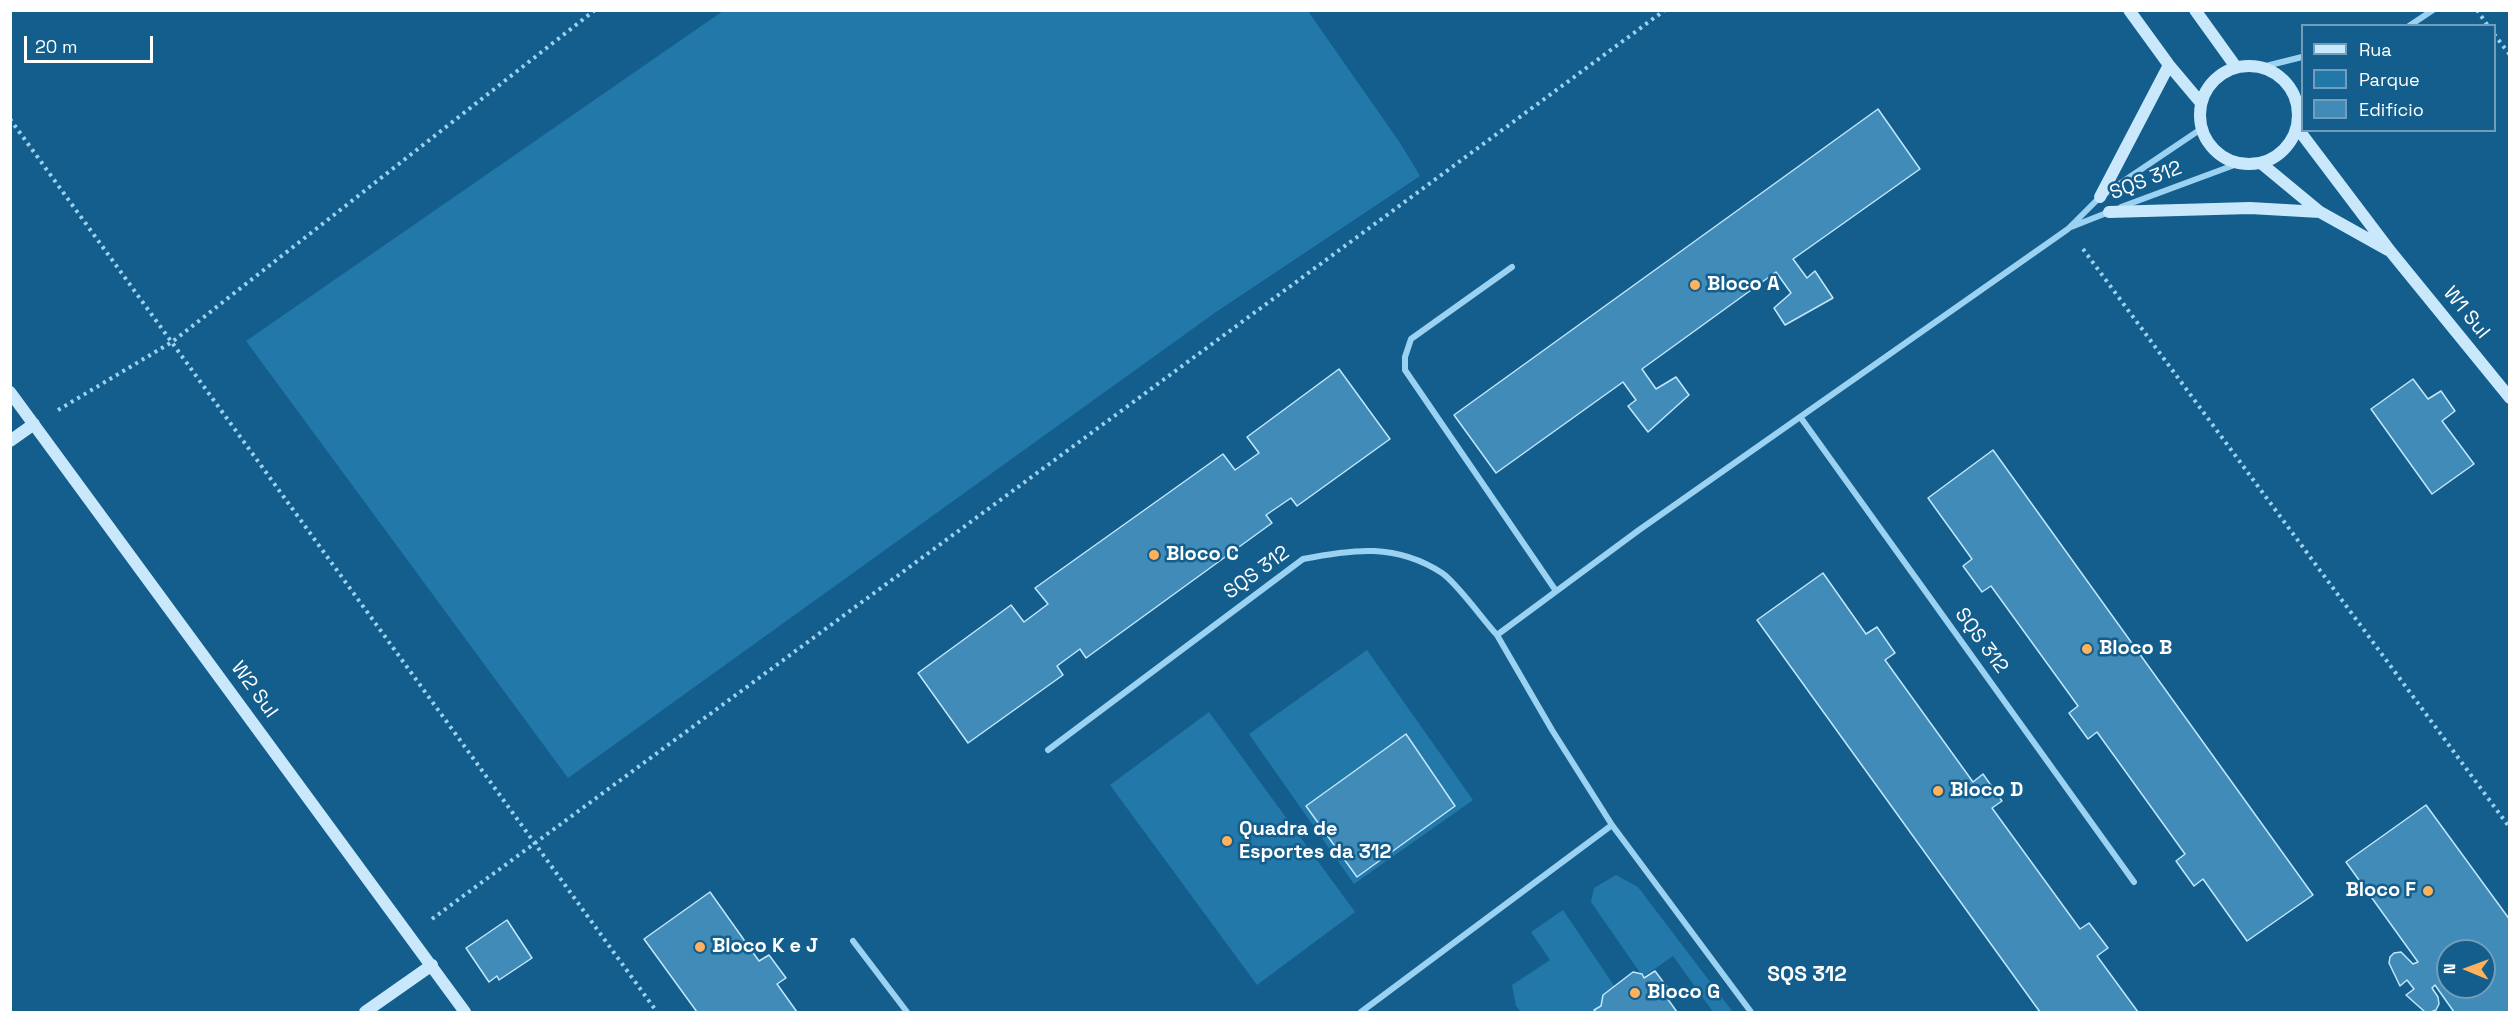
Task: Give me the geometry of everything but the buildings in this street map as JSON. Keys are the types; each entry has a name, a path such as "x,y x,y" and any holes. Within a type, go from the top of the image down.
{"street":[{"path":"2129,10 2201,103"},
{"path":"2195,10 2236,67"},
{"path":"2412,24 2433,10"},
{"path":"2262,67 2285,80 2300,100 2298,129 2285,151 2262,164 2237,164 2215,152 2201,129 2201,103 2214,80 2236,67 2262,67 2301,57"},
{"path":"2100,197 2169,64"},
{"name":"SQS 312","path":"1497,635 1639,530 2068,229 2100,197 2201,129"},
{"name":"W1 Sul","path":"2298,129 2391,252 2510,398"},
{"name":"SQS 312","path":"2068,229 2237,164"},
{"name":"W1 Sul","path":"2262,164 2320,212 2391,252"},
{"path":"2109,212 2250,208 2320,212"},
{"path":"1512,267 1411,339 1405,357 1405,370 1556,591"},
{"name":"W2 Sul","path":"10,392 465,1012"},
{"name":"SQS 312","path":"1801,418 2134,882"},
{"path":"10,441 34,424"},
{"name":"SQS 312","path":"1048,750 1303,559 1348,550 1397,552 1443,573 1497,635 1552,730 1612,825 1752,1012"},
{"path":"1361,1012 1612,825"},
{"path":"853,940 907,1012"},
{"path":"365,1012 432,965"}],"path":[{"path":"34,424 172,342 595,10"},
{"path":"410,936 1665,10"},
{"path":"2477,10 2487,24"},
{"path":"2496,37 2510,55"},
{"path":"10,119 657,1012"},
{"path":"2068,229 2510,828"}],"green space":[{"path":"723,11 1308,11 1400,143 1420,176 1216,312 568,778 246,341"},
{"path":"1367,650 1473,800 1354,884 1249,734"},
{"name":"Quadra de Esportes da 312","path":"1209,712 1355,912 1257,985 1110,785"},
{"path":"1616,875 1638,887 1733,1012 1713,1012 1673,956 1643,977 1591,902 1594,888"},
{"path":"1563,910 1619,993 1593,1012 1521,1012 1516,1006 1512,985 1550,960 1531,932"}],"place":[{"name":"Bloco A","path":"1695,285"},
{"name":"Bloco C","path":"1154,555"},
{"name":"Bloco B","path":"2087,649"},
{"name":"Bloco D","path":"1938,791"},
{"name":"Quadra de Esportes da 312","path":"1227,841"},
{"name":"Bloco F","path":"2428,891"},
{"name":"Bloco K e J","path":"700,947"},
{"name":"Bloco G","path":"1635,993"}],"district":[{"name":"SQS 312","path":"1807,975"}]}
